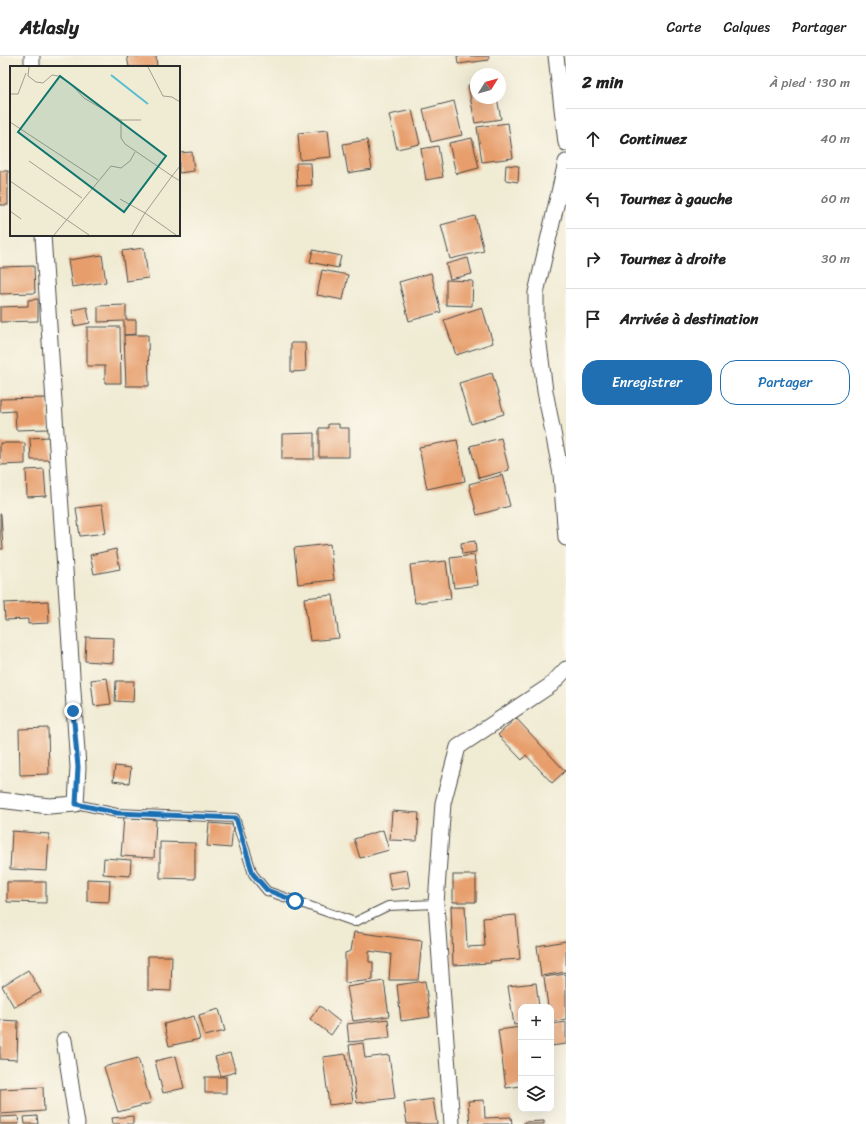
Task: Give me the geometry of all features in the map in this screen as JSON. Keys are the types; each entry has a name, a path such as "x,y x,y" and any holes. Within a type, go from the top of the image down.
{"street":[{"path":"556,56 566,143"},
{"path":"566,162 536,293 536,321 545,391 561,474 566,538"},
{"path":"0,800 49,806 76,804 78,767 43,236"},
{"path":"452,1124 436,904 443,803 458,747 551,685 566,669"},
{"path":"64,1040 77,1124"}],"lane":[{"path":"76,804 117,813 236,818 253,874 267,890 355,922 388,906 436,904"}],"building":[{"path":"127,56 156,56 157,66 129,66"},
{"path":"457,56 489,56 489,60 458,64"},
{"path":"468,85 470,85 470,96"},
{"path":"454,101 462,135 431,142 423,109"},
{"path":"472,104 498,104 501,119 475,123"},
{"path":"412,110 420,144 397,149 389,115"},
{"path":"508,123 513,158 482,162 477,127"},
{"path":"328,130 331,157 300,160 298,133"},
{"path":"472,138 479,168 456,174 449,143"},
{"path":"367,140 372,169 348,173 343,144"},
{"path":"438,146 443,177 426,180 421,149"},
{"path":"192,152 194,171 180,173 180,153"},
{"path":"296,163 311,163 312,185 297,186"},
{"path":"506,165 519,166 518,182 505,180"},
{"path":"0,171 8,171 8,205 0,205"},
{"path":"475,216 484,251 450,259 441,225"},
{"path":"144,248 148,278 126,281 122,251"},
{"path":"313,250 341,256 338,268 310,262"},
{"path":"102,255 106,282 72,287 68,260"},
{"path":"468,258 472,274 450,279 446,264"},
{"path":"34,266 35,293 0,294 0,267"},
{"path":"322,270 348,275 343,300 317,295"},
{"path":"431,273 441,312 409,321 399,282"},
{"path":"446,280 473,281 472,306 446,305"},
{"path":"38,299 38,321 0,322 0,307 28,306 28,300"},
{"path":"126,305 126,320 136,320 136,334 124,335 124,321 98,322 98,306"},
{"path":"87,307 90,323 74,326 72,310"},
{"path":"482,307 493,343 456,355 444,320"},
{"path":"87,327 120,327 121,383 105,383 105,366 87,366"},
{"path":"124,335 148,335 149,386 126,386"},
{"path":"291,343 305,343 306,371 291,372"},
{"path":"492,373 504,414 471,424 459,383"},
{"path":"47,398 48,429 16,430 15,411 0,412 0,399"},
{"path":"328,424 339,424 339,428 349,428 349,457 319,457 319,428 328,428"},
{"path":"314,433 314,459 282,459 282,434"},
{"path":"49,437 50,460 31,460 30,438"},
{"path":"501,438 509,470 479,478 470,446"},
{"path":"457,440 465,481 427,489 419,447"},
{"path":"0,443 25,443 25,464 0,465"},
{"path":"44,469 46,496 27,497 26,470"},
{"path":"502,475 510,506 477,515 469,484"},
{"path":"102,505 106,533 80,536 76,508"},
{"path":"1,514 3,549 0,549"},
{"path":"475,541 476,552 462,554 461,543"},
{"path":"330,544 334,580 298,584 294,548"},
{"path":"116,549 120,569 94,574 90,555"},
{"path":"474,555 478,585 454,588 450,558"},
{"path":"446,561 451,599 415,603 410,565"},
{"path":"333,595 339,638 310,641 304,598"},
{"path":"48,601 49,623 28,624 28,619 5,620 4,603"},
{"path":"86,637 114,638 113,663 85,661"},
{"path":"107,678 111,704 94,706 91,680"},
{"path":"116,681 134,681 133,702 115,701"},
{"path":"516,718 565,771 552,783 526,755 522,760 498,735"},
{"path":"48,728 49,774 20,775 19,729"},
{"path":"115,766 131,768 129,783 113,781"},
{"path":"392,811 419,813 417,841 390,840"},
{"path":"124,817 156,820 154,858 121,856"},
{"path":"209,823 233,825 231,848 207,846"},
{"path":"383,830 389,850 360,858 354,839"},
{"path":"12,831 49,834 47,871 10,869"},
{"path":"160,842 195,843 195,879 160,878"},
{"path":"104,858 131,860 130,876 103,874"},
{"path":"407,870 410,887 391,890 388,873"},
{"path":"453,875 476,875 476,902 453,902"},
{"path":"87,879 110,880 109,902 87,901"},
{"path":"7,882 46,882 46,903 7,902"},
{"path":"451,906 465,906 467,947 485,946 483,918 516,915 520,959 490,961 491,963 453,965"},
{"path":"354,932 422,941 418,980 389,980 391,954 369,951 369,962 373,962 373,980 345,983 345,953 351,951"},
{"path":"566,941 566,972 541,976 537,946"},
{"path":"148,956 172,956 171,991 148,990"},
{"path":"28,970 41,992 14,1007 2,986"},
{"path":"566,974 566,1019 554,1021 554,1004 548,1004 544,977"},
{"path":"384,981 389,1016 353,1021 347,987"},
{"path":"425,981 430,1017 401,1021 397,985"},
{"path":"536,983 539,1004 518,1004 518,1024 514,1025 508,986"},
{"path":"320,1006 340,1022 331,1035 310,1019"},
{"path":"219,1009 225,1031 205,1036 199,1015"},
{"path":"194,1016 200,1039 169,1046 164,1024"},
{"path":"388,1019 390,1038 349,1042 347,1024"},
{"path":"0,1020 18,1021 17,1060 0,1059"},
{"path":"566,1022 566,1044 554,1046 554,1024"},
{"path":"518,1027 518,1086 506,1088 498,1030"},
{"path":"363,1043 365,1058 389,1055 395,1098 357,1103 349,1045"},
{"path":"230,1053 236,1072 221,1076 215,1057"},
{"path":"346,1054 353,1102 329,1105 323,1057"},
{"path":"176,1056 184,1088 163,1093 155,1061"},
{"path":"138,1058 151,1103 118,1112 104,1067"},
{"path":"205,1077 226,1077 226,1093 205,1093"},
{"path":"43,1087 44,1111 0,1114 0,1089"},
{"path":"433,1099 437,1124 407,1124 404,1103"},
{"path":"484,1100 485,1118 511,1117 512,1124 470,1124 468,1101"},
{"path":"18,1116 19,1124 0,1124 0,1117"},
{"path":"37,1116 38,1124 25,1124 24,1117"},
{"path":"133,1116 133,1124 113,1124 112,1118"},
{"path":"544,1121 544,1124 524,1124 524,1122"}],"route":[{"path":"73,711 78,767 76,804 117,813 236,818 253,874 267,890 295,901"}]}
